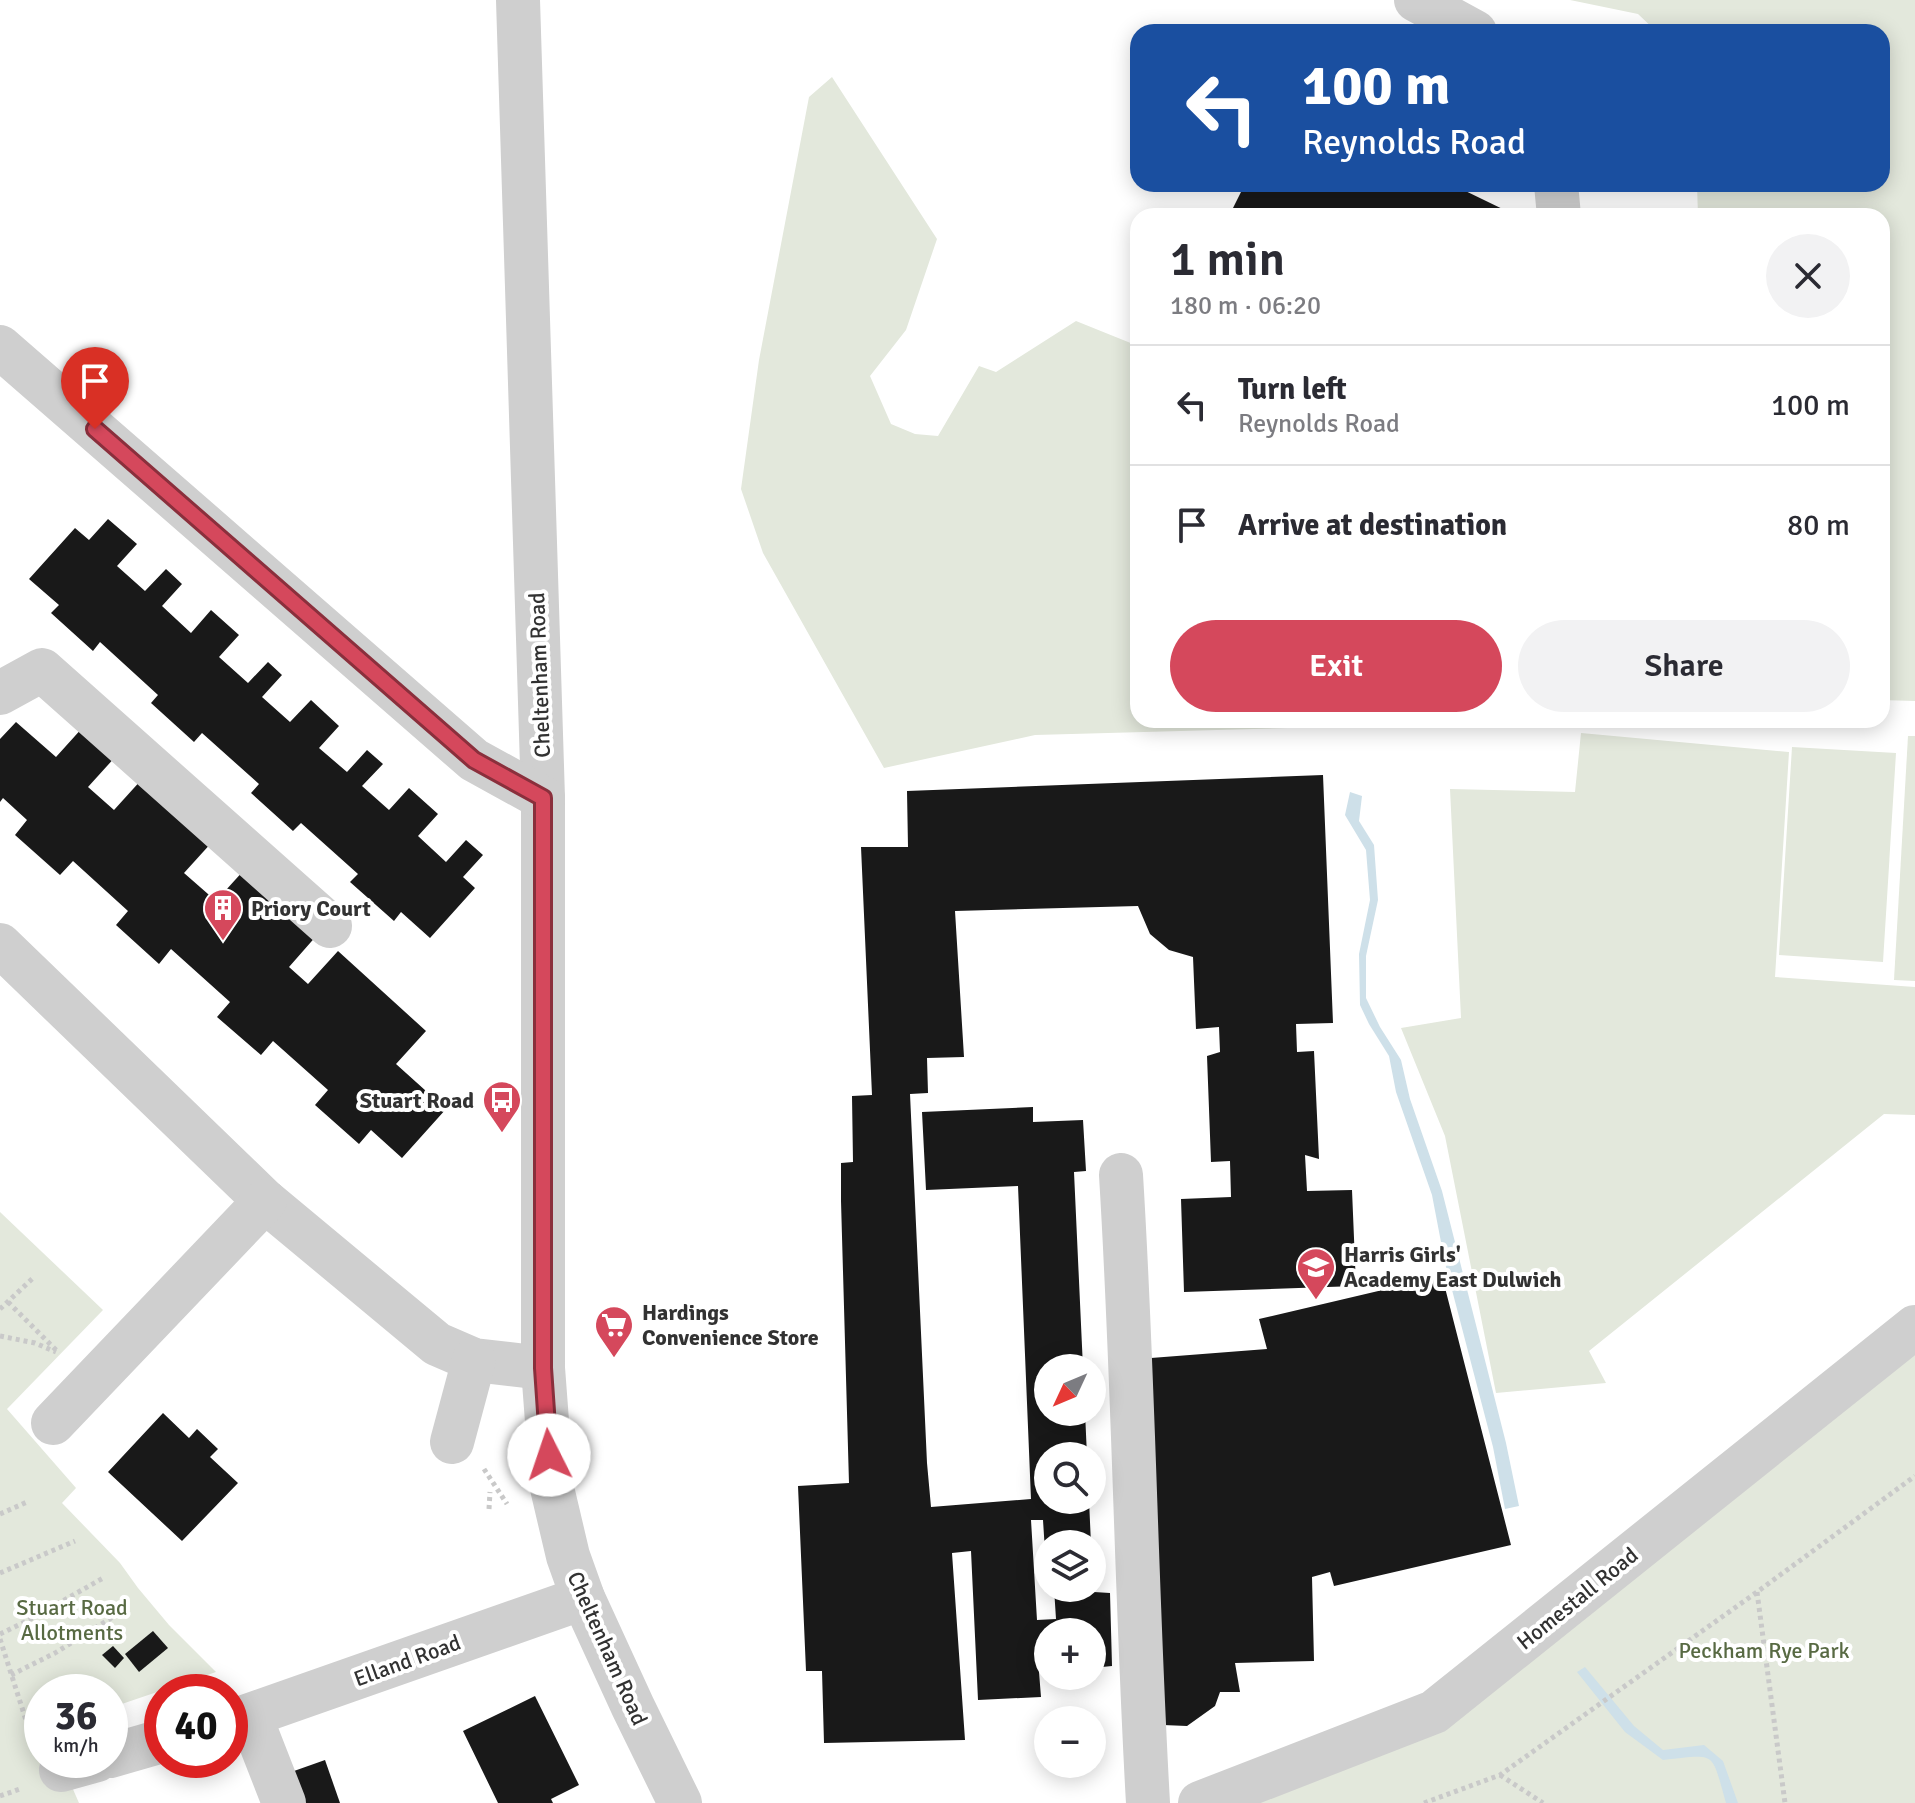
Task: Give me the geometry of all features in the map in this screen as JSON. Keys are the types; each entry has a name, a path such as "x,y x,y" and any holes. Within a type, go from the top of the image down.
{"street":[{"name":"Cheltenham Road","path":"518,0 543,798 543,1368 552,1488 568,1556 583,1598 665,1798"},
{"path":"1416,0 1460,24"},
{"path":"0,347 474,760 543,798"},
{"path":"0,693 42,670 330,926"},
{"path":"0,945 265,1201 437,1344 474,1360 543,1368"},
{"path":"1121,1175 1130,1318 1148,1803"},
{"path":"53,1423 265,1201"},
{"name":"Homestall Road","path":"1200,1803 1434,1712 1915,1327"},
{"path":"452,1442 474,1360"},
{"name":"Elland Road","path":"248,1716 583,1598"},
{"path":"248,1734 284,1803"}],"path":[{"path":"0,1309 33,1278"},
{"path":"0,1336 35,1343 60,1354 8,1302"},
{"path":"1424,1803 1500,1775 1915,1476"},
{"path":"490,1480 512,1511"},
{"path":"489,1509 490,1492"},
{"path":"0,1514 27,1502"},
{"path":"0,1573 75,1541"},
{"path":"24,1696 3,1657 0,1636 105,1577"},
{"path":"1757,1592 1785,1803"},
{"path":"11,1675 55,1653 124,1610"},
{"path":"1500,1775 1543,1803"}],"green space":[{"path":"1570,0 1915,0 1915,701 1890,700 1890,208 1698,208 1697,192 1890,192 1890,24 1649,24 1638,14"},
{"path":"832,77 937,239 906,330 870,376 891,424 915,434 938,436 979,366 996,372 1076,321 1130,343 1130,728 1288,728 1035,735 884,768 763,553 741,489 759,360 809,97"},
{"path":"1581,733 1789,752 1775,977 1915,987 1915,1115 1884,1114 1589,1351 1606,1383 1496,1393 1445,1136 1401,1028 1461,1018 1450,789 1575,792"},
{"path":"1908,736 1915,736 1915,981 1894,980"},
{"path":"1792,747 1896,753 1883,962 1779,955"},
{"name":"Stuart Road Allotments","path":"0,1212 103,1310 7,1409 76,1488 62,1503 120,1563 169,1625 216,1672 144,1674 144,1696 128,1702 128,1674 24,1674 24,1778 66,1778 79,1803 0,1803"},
{"name":"Peckham Rye Park","path":"1915,1336 1915,1803 1219,1803 1437,1714"}],"shaded area":[{"path":"1350,792 1362,796 1359,821 1374,845 1378,900 1366,956 1366,998 1401,1060 1410,1099 1442,1191 1519,1506 1505,1509 1493,1447 1445,1263 1432,1195 1396,1092 1389,1056 1360,1005 1359,954 1370,900 1366,850 1345,815"},
{"path":"1585,1667 1634,1726 1663,1750 1704,1745 1723,1761 1738,1803 1726,1803 1718,1774 1710,1760 1694,1757 1663,1760 1625,1732 1577,1672"}],"building":[{"path":"1241,192 1468,192 1500,208 1233,208"},
{"name":"Priory Court","path":"108,519 137,544 117,566 145,591 166,569 182,584 162,606 191,633 211,610 239,635 219,657 248,683 268,662 282,675 262,697 290,722 311,700 339,726 319,748 347,772 367,750 383,764 362,786 389,810 409,788 438,814 418,836 446,862 466,840 483,855 463,877 475,888 430,938 401,912 394,921 350,882 358,874 301,823 293,831 251,793 259,784 202,733 194,742 151,703 158,695 100,642 93,651 51,613 59,605 29,579 75,528 89,540"},
{"name":"Priory Court","path":"16,722 56,757 84,726 117,755 88,787 114,810 143,778 213,841 184,873 216,901 245,869 318,934 289,967 308,984 338,951 426,1031 396,1064 446,1109 402,1158 371,1130 359,1144 315,1105 328,1090 273,1041 261,1055 217,1017 230,1002 171,949 159,964 116,925 128,911 73,861 60,875 15,835 27,820 3,798 0,802 0,739"},
{"path":"1323,775 1333,1023 1296,1024 1297,1052 1314,1051 1319,1159 1305,1155 1307,1191 1352,1190 1356,1286 1184,1292 1181,1199 1231,1197 1230,1161 1211,1162 1207,1056 1220,1052 1219,1027 1196,1029 1193,957 1169,950 1150,934 1138,906 955,911 964,1057 927,1058 928,1093 910,1094 931,1507 1031,1499 1018,1186 926,1190 922,1112 1033,1107 1033,1122 1083,1120 1086,1171 1074,1172 1082,1354 1034,1354 1034,1426 1086,1426 1086,1442 1034,1442 1034,1514 1090,1514 1090,1530 1044,1530 1043,1520 1031,1520 1037,1618 1034,1618 1034,1690 1040,1690 1041,1697 978,1700 971,1551 952,1553 965,1740 824,1743 822,1671 806,1671 798,1486 849,1483 841,1163 853,1162 852,1096 872,1095 861,847 908,847 907,791"},
{"path":"1442,1276 1511,1545 1334,1586 1330,1572 1312,1577 1314,1661 1235,1663 1240,1692 1220,1692 1215,1706 1187,1726 1163,1725 1151,1358 1267,1349 1259,1319"},
{"path":"163,1413 189,1438 197,1429 218,1449 210,1457 238,1483 182,1541 108,1472"},
{"path":"1106,1593 1110,1593 1112,1666 1106,1667 1106,1618 1056,1618 1055,1602 1106,1602"},
{"path":"153,1631 168,1648 139,1672 125,1654"},
{"path":"113,1646 124,1658 115,1668 102,1655"},
{"path":"535,1696 579,1785 551,1799 553,1803 498,1803 463,1731"},
{"path":"325,1760 340,1803 305,1803 294,1771"}],"place":[{"name":"Priory Court","path":"223,942"},
{"name":"Stuart Road","path":"502,1134"},
{"name":"Harris Girls' Academy East Dulwich","path":"1316,1301"},
{"name":"Hardings Convenience Store","path":"614,1359"}],"route":[{"path":"95,429 474,760 543,798 543,1368 549,1455"}]}
